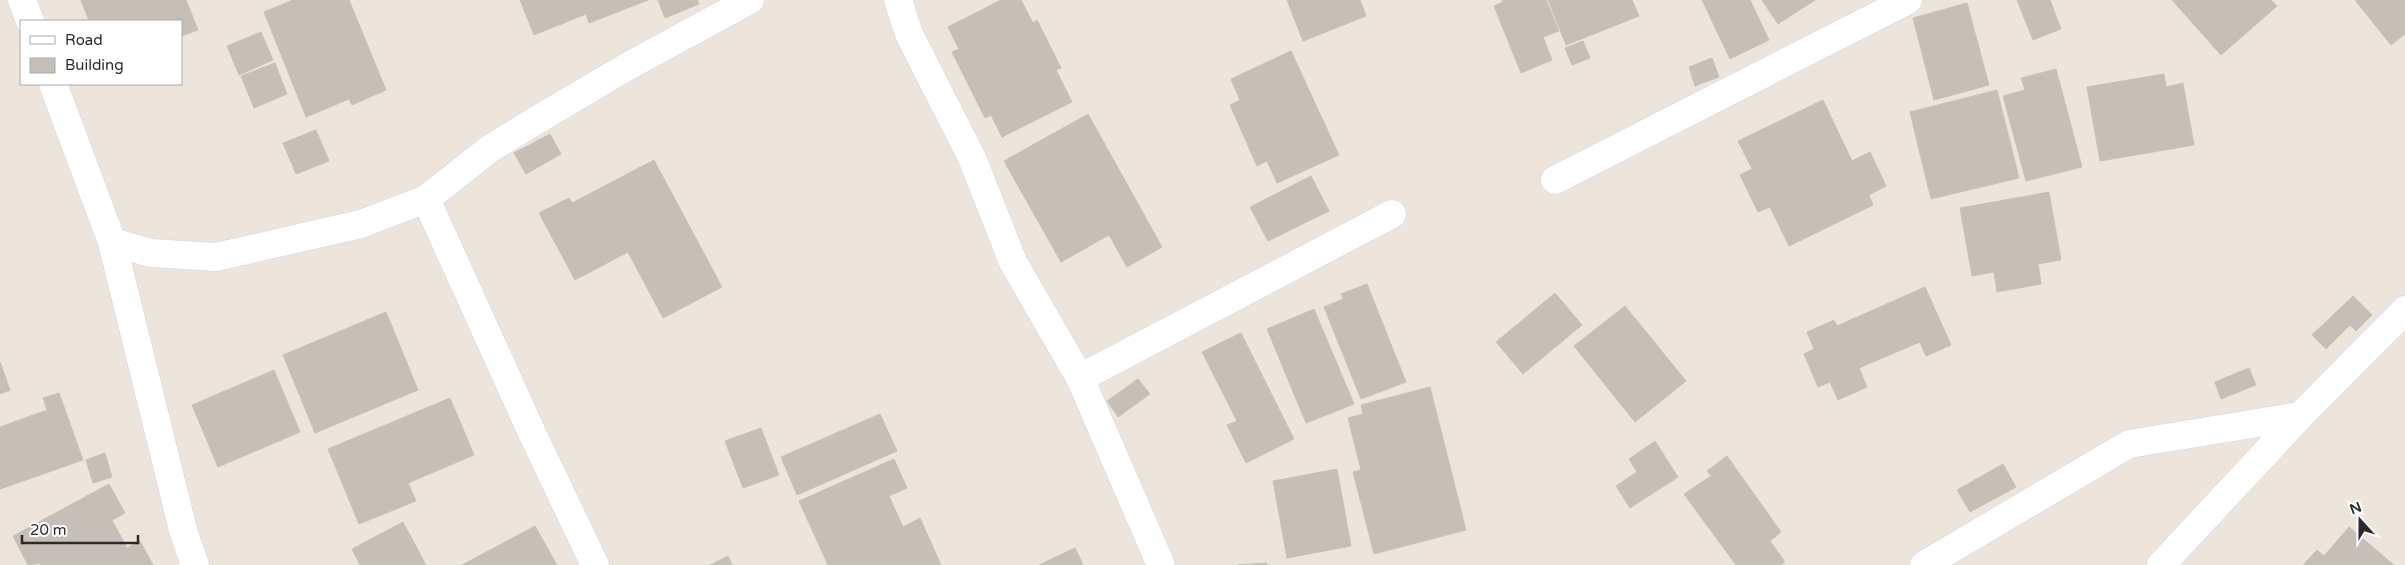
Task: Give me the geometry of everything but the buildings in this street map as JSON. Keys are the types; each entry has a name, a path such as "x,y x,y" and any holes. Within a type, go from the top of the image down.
{"street":[{"path":"22,0 30,20"},
{"path":"112,242 151,252 216,257 361,224 426,199 491,148 639,60 750,0"},
{"path":"898,0 909,34 972,158 1013,262 1080,378 1161,565"},
{"path":"1555,180 1908,0"},
{"path":"53,85 112,242 182,530 195,565"},
{"path":"426,199 532,433 595,565"},
{"path":"1080,378 1392,214"},
{"path":"2161,565 2300,416 2405,310"},
{"path":"1924,565 2129,444 2300,416"}]}
